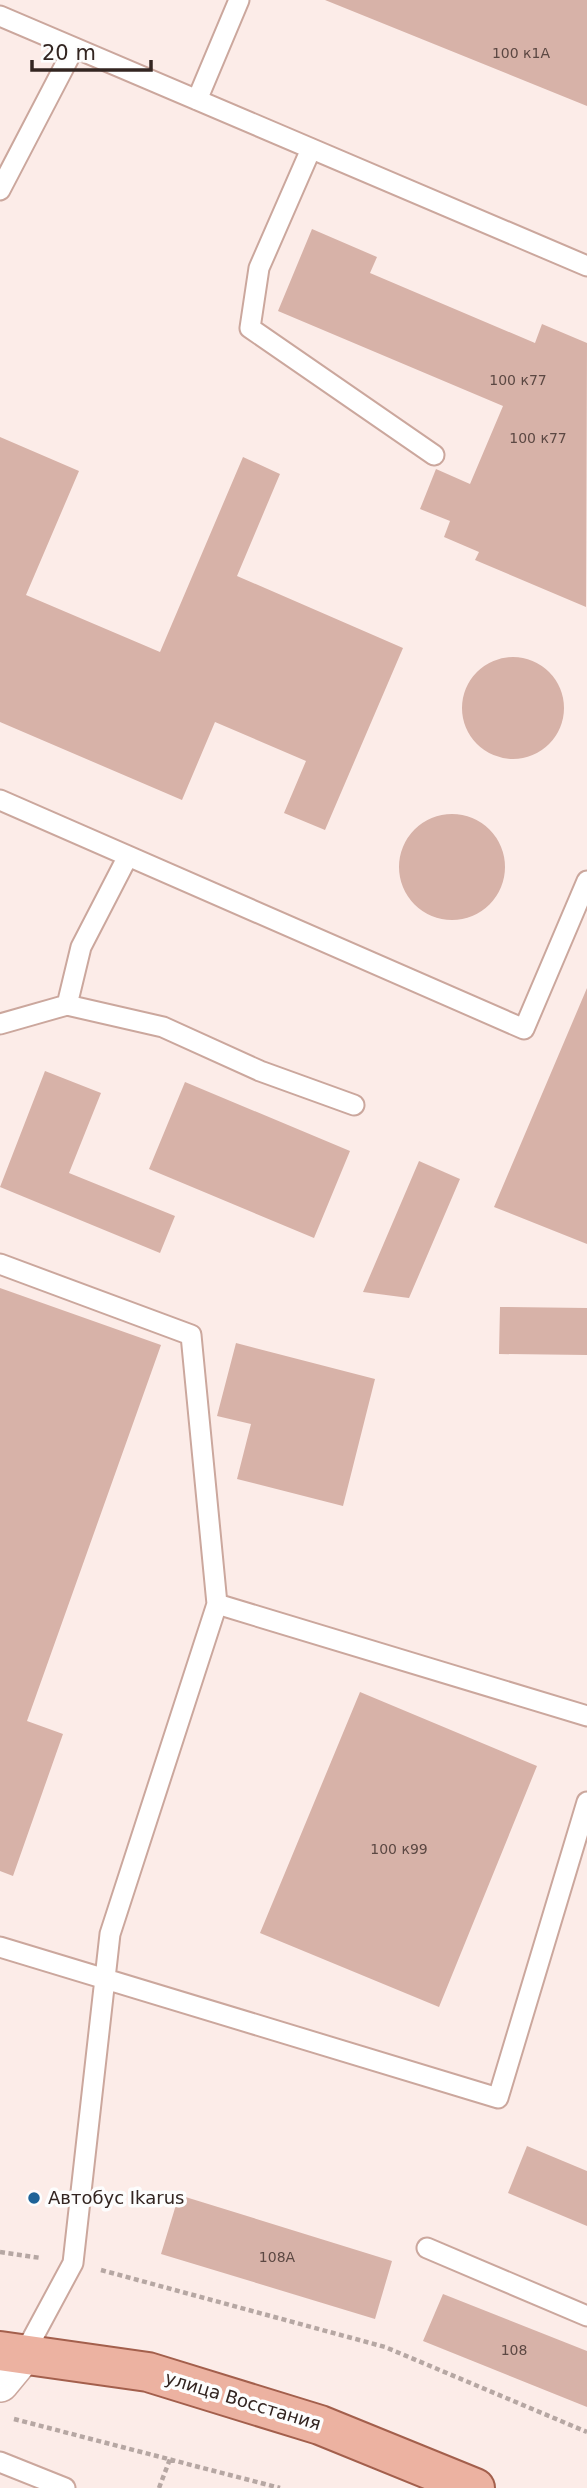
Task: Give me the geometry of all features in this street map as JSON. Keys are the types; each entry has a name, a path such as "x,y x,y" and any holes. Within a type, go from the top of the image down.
{"main road":[{"name":"улица Восстания","path":"12,2352 148,2372 320,2425 475,2488"}],"street":[{"path":"0,2383 12,2352"}],"lane":[{"path":"197,100 239,0"},
{"path":"0,16 587,266"},
{"path":"0,190 74,48"},
{"path":"311,149 259,268 250,328 434,455"},
{"path":"0,800 524,1028 587,881"},
{"path":"67,1005 81,947 128,856"},
{"path":"0,1024 67,1005 163,1027 260,1071 354,1105"},
{"path":"0,1264 191,1335 217,1604 110,1934 72,2263 12,2352"},
{"path":"217,1604 587,1716"},
{"path":"0,1947 498,2098 587,1802"},
{"path":"427,2248 587,2316"},
{"path":"0,2462 65,2488"}],"path":[{"path":"0,2252 72,2263 385,2347 587,2432"},
{"path":"12,2418 280,2488"},
{"path":"159,2488 170,2459"}],"building":[{"path":"325,0 587,0 587,106"},
{"path":"312,229 377,257 370,273 535,343 542,324 587,343 586,607 475,560 479,552 444,537 450,521 420,509 436,469 470,484 503,406 278,311"},
{"path":"0,437 79,471 26,595 160,652 243,457 280,474 237,576 403,648 325,830 284,813 306,761 215,722 182,800 0,722"},
{"path":"513,657 532,661 549,672 560,689 564,708 560,727 549,744 532,755 513,759 494,755 477,744 466,727 462,708 466,689 477,672 494,661"},
{"path":"452,814 472,818 489,830 501,847 505,867 501,887 489,904 472,916 452,920 432,916 415,904 403,887 399,867 403,847 415,830 432,818"},
{"path":"587,988 587,1244 494,1207"},
{"path":"45,1071 101,1093 69,1173 175,1216 160,1253 0,1187"},
{"path":"185,1082 350,1151 314,1238 149,1169"},
{"path":"419,1161 460,1179 409,1298 363,1292"},
{"path":"0,1288 161,1345 27,1721 63,1734 13,1876 0,1871"},
{"path":"500,1307 587,1308 587,1355 499,1354"},
{"path":"236,1343 375,1379 343,1506 237,1479 251,1424 217,1416"},
{"path":"360,1692 537,1766 439,2007 260,1933"},
{"path":"527,2146 587,2171 587,2226 508,2193"},
{"path":"179,2195 392,2261 375,2319 161,2254"},
{"path":"443,2294 587,2351 587,2407 423,2341"}],"place":[{"name":"Автобус Ikarus","path":"34,2198"}]}
